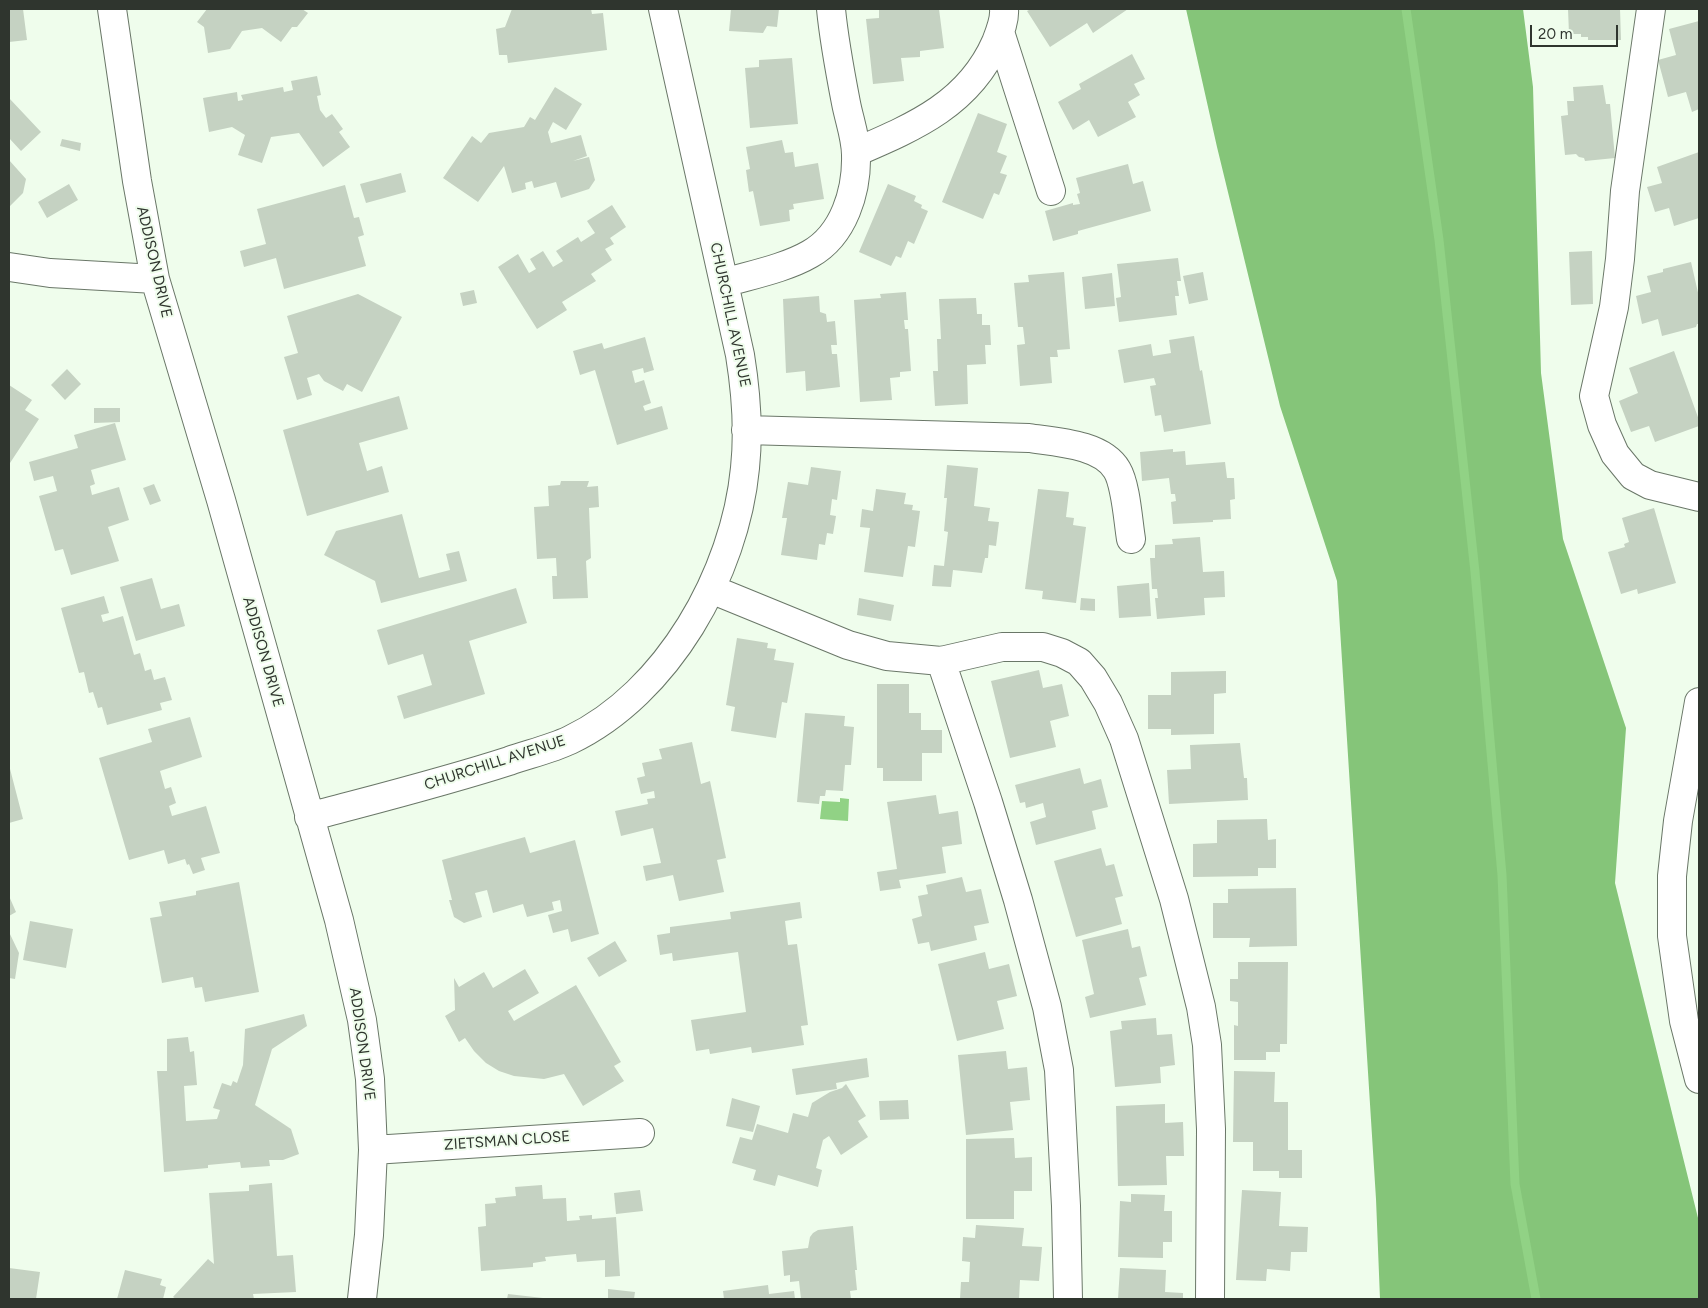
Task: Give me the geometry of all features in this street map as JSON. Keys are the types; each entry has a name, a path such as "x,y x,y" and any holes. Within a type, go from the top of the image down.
{"street":[{"name":"ADDISON DRIVE","path":"112,9 137,181 155,279 231,537 339,920 362,1020 370,1079 373,1150 369,1235 362,1299"},
{"name":"CHURCHILL AVENUE","path":"309,817 475,772 570,740 613,713 638,692 653,676 689,627 711,589 727,552 740,502 745,468 745,384 663,9"},
{"path":"724,283 783,265 811,254 828,239 842,220 850,201 856,177 856,152 833,35 831,9"},
{"path":"1651,9 1625,191 1614,307 1594,396 1602,425 1615,454 1633,476 1650,485 1699,498"},
{"path":"856,152 898,134 951,102 972,80 991,52 1002,20"},
{"path":"1002,20 1051,191"},
{"path":"9,267 50,273 155,279"},
{"path":"746,430 1029,438 1067,443 1090,449 1108,461 1118,471 1131,539"},
{"path":"711,589 848,645 887,656 941,661 1002,647 1043,647 1062,653 1079,662 1093,678 1108,703 1124,739 1174,899 1199,998 1207,1046 1211,1129 1210,1299"},
{"path":"941,661 1015,891 1047,1007 1060,1070 1067,1214 1068,1299"},
{"path":"1699,702 1678,821 1672,876 1672,936 1684,1021 1699,1079"},
{"name":"ZIETSMAN CLOSE","path":"373,1150 640,1132"}],"shaded area":[{"path":"1186,9 1523,9 1533,87 1541,373 1563,539 1626,728 1615,883 1699,1222 1699,1299 1380,1299 1376,1199 1337,581 1280,406 1217,147"},
{"path":"840,798 849,799 848,821 820,819 822,801 840,802"}],"building":[{"path":"9,9 23,9 27,40 9,42"},
{"path":"207,9 302,9 308,13 297,27 292,27 281,42 262,28 242,31 230,49 208,53 204,27 197,22"},
{"path":"512,9 591,9 592,14 603,13 607,50 508,63 507,55 499,55 496,29 505,27"},
{"path":"731,9 779,9 777,27 767,26 763,33 729,31"},
{"path":"879,9 939,9 944,48 920,51 920,57 901,58 904,81 873,84 866,19 879,18"},
{"path":"1031,9 1128,9 1093,33 1087,23 1050,47 1027,11"},
{"path":"1568,9 1620,9 1621,40 1588,40 1588,37 1581,37 1581,34 1569,34"},
{"path":"1699,21 1699,109 1692,112 1686,92 1668,97 1658,60 1676,55 1669,29"},
{"path":"1132,54 1145,79 1134,84 1140,95 1128,102 1136,117 1098,137 1089,120 1073,130 1058,102 1081,89 1079,84"},
{"path":"792,58 798,124 750,128 745,68 759,67 759,60"},
{"path":"317,76 321,95 317,96 320,110 326,118 332,114 343,129 339,132 350,147 323,167 299,133 271,137 262,163 238,155 245,135 232,127 209,132 203,98 237,92 238,101 243,100 241,95 283,87 284,92 293,90 291,81"},
{"path":"1603,85 1606,104 1610,104 1615,158 1585,161 1584,158 1576,154 1565,155 1561,116 1568,115 1567,101 1574,101 1573,87"},
{"path":"555,87 582,104 566,130 553,122 548,132 551,143 581,135 587,156 573,161 589,157 595,180 589,189 561,198 556,182 534,188 532,181 525,183 526,189 512,193 504,166 478,202 443,178 472,136 481,143 489,133 524,127 530,117 535,120"},
{"path":"9,98 41,132 21,151 9,138"},
{"path":"978,113 1007,124 997,152 1007,156 1000,173 1007,175 999,195 994,193 983,219 942,202"},
{"path":"62,139 81,143 80,151 60,146"},
{"path":"782,140 785,153 793,152 795,167 818,163 824,199 793,204 794,209 789,210 790,221 760,226 753,191 749,192 746,170 750,169 746,147"},
{"path":"1699,152 1699,218 1674,226 1669,208 1655,212 1647,187 1662,183 1657,167"},
{"path":"9,160 26,179 23,193 9,207"},
{"path":"1128,164 1133,184 1143,181 1151,211 1078,231 1078,234 1053,241 1045,211 1073,203 1073,205 1080,204 1077,194 1080,193 1076,178"},
{"path":"401,173 406,192 366,203 360,184"},
{"path":"69,184 78,200 47,218 38,202"},
{"path":"888,184 916,196 914,201 922,205 921,208 928,211 914,244 908,241 901,258 896,256 891,266 859,252"},
{"path":"345,185 354,218 359,217 364,235 358,237 366,266 284,289 276,258 244,267 240,251 266,244 257,209"},
{"path":"612,205 626,227 610,238 614,244 605,249 612,260 591,274 596,281 562,302 567,310 537,329 498,267 518,254 529,273 536,269 530,259 543,251 553,267 563,261 556,251 578,237 581,242 595,233 587,221"},
{"path":"1592,251 1593,304 1571,305 1569,252"},
{"path":"1178,258 1181,281 1177,281 1179,296 1175,296 1177,315 1119,322 1116,298 1121,297 1117,264"},
{"path":"1691,262 1699,297 1699,324 1696,327 1662,336 1658,319 1642,324 1636,296 1651,292 1647,276 1663,272 1663,269"},
{"path":"1064,272 1070,349 1057,350 1058,357 1050,357 1052,383 1020,386 1017,345 1025,344 1023,327 1018,327 1014,283 1029,282 1028,275"},
{"path":"1203,272 1208,300 1189,304 1183,276"},
{"path":"1112,273 1115,306 1085,309 1082,277"},
{"path":"474,290 477,303 463,306 460,293"},
{"path":"906,292 908,320 904,320 905,329 908,329 911,371 900,372 900,377 890,378 892,400 860,402 854,300 881,298 880,294"},
{"path":"358,294 402,317 362,392 347,384 343,391 324,381 319,374 307,378 312,395 297,400 284,357 298,353 287,316"},
{"path":"819,296 820,312 826,314 827,322 835,321 837,345 831,345 832,354 837,354 840,387 806,391 805,371 786,373 783,299"},
{"path":"976,298 977,314 982,314 982,325 990,325 991,345 985,345 986,364 967,365 968,404 935,406 933,371 938,371 937,339 941,339 939,299"},
{"path":"1194,336 1211,424 1164,432 1161,415 1155,416 1150,386 1156,385 1154,378 1124,383 1118,350 1151,344 1153,356 1171,353 1169,340"},
{"path":"645,337 654,370 644,373 643,368 632,371 635,383 644,380 651,403 643,406 645,411 662,406 668,429 617,445 595,370 580,375 573,351 602,343 604,349"},
{"path":"1674,351 1699,420 1699,426 1655,442 1649,426 1631,432 1619,401 1638,393 1629,368"},
{"path":"67,369 81,384 65,400 51,385"},
{"path":"9,385 32,400 25,410 39,419 10,463 9,462"},
{"path":"399,396 408,429 359,443 367,471 382,466 389,492 307,516 283,430"},
{"path":"94,408 120,408 120,422 94,423"},
{"path":"115,423 126,460 91,470 95,484 90,486 92,495 119,487 129,520 108,527 119,561 71,575 63,549 55,551 39,496 57,491 53,476 34,481 29,462 78,448 74,435"},
{"path":"1173,449 1173,452 1185,451 1186,465 1225,462 1227,478 1234,478 1235,499 1230,500 1231,519 1173,524 1171,502 1176,501 1175,494 1171,494 1169,478 1142,481 1140,452"},
{"path":"947,465 978,468 974,506 990,508 988,521 999,522 996,546 989,545 988,558 985,558 982,573 953,570 951,587 932,586 934,565 944,566 948,532 944,531"},
{"path":"811,467 841,471 837,500 832,499 830,515 836,516 833,534 827,533 825,545 819,544 817,560 781,555 787,518 782,518 788,482 808,485"},
{"path":"561,481 589,481 587,487 598,486 599,507 589,508 591,558 586,561 588,598 553,599 552,576 557,576 556,558 537,559 534,507 549,506 548,486 560,485"},
{"path":"154,484 161,501 150,505 143,488"},
{"path":"876,489 906,493 904,504 913,505 912,510 920,511 915,547 908,546 903,577 864,572 870,528 860,527 862,509 873,511"},
{"path":"1038,489 1069,492 1066,517 1074,518 1073,525 1086,527 1076,603 1042,599 1043,591 1025,589"},
{"path":"1654,508 1676,583 1638,594 1637,589 1621,594 1608,552 1625,547 1624,544 1629,542 1622,518"},
{"path":"402,514 419,578 450,570 446,554 459,551 467,581 381,603 375,581 324,555 336,531"},
{"path":"1200,537 1203,572 1224,571 1225,597 1204,598 1205,615 1157,619 1155,598 1158,598 1157,589 1152,589 1150,558 1155,558 1155,545 1173,544 1172,539"},
{"path":"152,578 161,609 179,604 185,626 136,641 120,587"},
{"path":"1149,583 1151,616 1119,618 1117,586"},
{"path":"516,588 527,623 469,641 485,694 404,719 397,696 432,685 423,654 388,665 377,630"},
{"path":"104,596 109,613 101,615 103,622 123,616 134,655 140,653 145,671 151,669 154,680 165,677 172,700 160,703 162,710 107,725 102,707 98,708 93,692 89,693 84,672 79,673 61,608"},
{"path":"859,598 894,605 891,621 857,615"},
{"path":"1081,598 1095,599 1095,611 1080,610"},
{"path":"737,638 768,643 767,648 776,649 774,660 794,663 787,703 782,702 776,738 731,731 735,707 726,705"},
{"path":"1039,670 1043,688 1062,684 1069,716 1050,721 1056,747 1010,758 991,681"},
{"path":"1226,671 1226,693 1214,694 1214,734 1171,735 1171,729 1148,729 1148,695 1171,695 1171,672"},
{"path":"877,684 909,684 909,713 921,713 921,730 942,730 942,753 922,753 922,781 883,781 883,768 877,768"},
{"path":"805,713 845,716 844,726 854,727 851,765 845,765 843,791 826,790 825,796 820,796 819,804 797,802"},
{"path":"190,717 202,757 160,771 165,789 171,787 176,803 169,806 172,816 206,806 220,853 201,858 205,870 193,874 185,859 168,864 164,850 129,860 99,758 152,742 148,729"},
{"path":"692,742 701,784 710,781 726,858 717,860 724,892 679,901 673,875 646,881 643,866 661,863 653,828 621,836 615,811 648,804 647,799 655,798 654,791 641,794 637,778 645,776 642,763 662,759 659,749"},
{"path":"1240,743 1244,778 1247,778 1248,800 1169,804 1167,770 1191,769 1190,745"},
{"path":"9,765 23,819 9,823"},
{"path":"1080,768 1084,784 1101,779 1108,807 1092,811 1096,829 1036,845 1030,822 1046,817 1043,803 1026,808 1025,802 1020,803 1015,785"},
{"path":"936,795 939,814 958,811 962,844 942,847 946,873 899,880 901,888 880,891 877,872 897,869 887,802"},
{"path":"1267,819 1268,840 1276,839 1276,868 1258,868 1258,876 1193,877 1193,844 1217,843 1217,820"},
{"path":"525,837 530,853 575,840 599,934 571,942 568,929 553,933 548,915 562,911 560,900 552,902 554,910 527,917 523,904 493,913 487,890 475,893 482,917 464,923 454,917 449,900 452,900 442,860"},
{"path":"1101,848 1106,866 1114,864 1123,896 1115,898 1122,924 1076,937 1054,861"},
{"path":"962,877 966,892 981,889 989,923 974,926 977,940 931,951 929,942 918,944 912,919 922,916 918,896 928,894 926,885"},
{"path":"239,882 259,992 205,1002 202,987 195,988 193,977 162,983 150,918 162,916 159,902 196,895 196,891"},
{"path":"1296,888 1297,946 1249,947 1250,938 1213,938 1213,903 1228,903 1228,889"},
{"path":"9,896 16,912 9,916"},
{"path":"800,902 802,918 785,921 788,945 797,944 808,1025 801,1026 804,1045 752,1053 751,1047 710,1054 709,1049 696,1051 691,1020 746,1012 738,952 673,961 672,953 660,955 657,935 670,933 670,927 731,919 730,912"},
{"path":"30,921 73,929 66,968 23,960"},
{"path":"1128,929 1132,948 1140,946 1147,976 1139,978 1146,1005 1090,1018 1085,997 1094,994 1082,940"},
{"path":"9,932 19,953 15,979 9,978"},
{"path":"615,941 627,961 599,977 587,958"},
{"path":"985,952 989,969 1009,964 1017,996 997,1001 1004,1029 957,1041 938,964"},
{"path":"1238,962 1288,962 1287,1044 1280,1044 1280,1052 1266,1052 1266,1060 1234,1060 1234,1025 1238,1026 1238,1002 1230,1001 1230,979 1238,979"},
{"path":"525,969 539,993 508,1011 514,1021 576,985 621,1062 614,1066 624,1081 583,1106 564,1074 544,1079 514,1076 499,1071 486,1063 465,1038 459,1042 445,1016 455,1010 454,978 459,987 484,972 493,988"},
{"path":"304,1014 307,1026 272,1049 255,1105 291,1129 299,1154 283,1160 269,1160 270,1166 241,1168 240,1162 208,1165 208,1168 164,1172 157,1071 167,1071 167,1039 188,1037 190,1052 194,1051 197,1085 184,1086 186,1121 217,1119 220,1110 213,1108 222,1083 231,1086 233,1081 237,1083 243,1065 245,1029"},
{"path":"1156,1018 1157,1035 1172,1034 1175,1065 1160,1067 1161,1083 1115,1087 1110,1031 1122,1029 1121,1021"},
{"path":"1006,1051 1008,1069 1027,1067 1030,1100 1010,1102 1013,1130 966,1135 958,1055"},
{"path":"867,1058 869,1077 836,1083 837,1089 796,1095 792,1069"},
{"path":"1234,1071 1275,1072 1274,1102 1288,1102 1288,1150 1302,1150 1302,1178 1279,1178 1279,1171 1253,1171 1253,1142 1233,1142"},
{"path":"846,1084 866,1116 858,1121 868,1137 841,1155 829,1136 823,1140 816,1168 822,1170 818,1187 778,1175 775,1186 753,1180 756,1170 732,1163 740,1137 752,1140 757,1124 788,1133 793,1113 808,1117 812,1103 830,1092 842,1088"},
{"path":"732,1098 760,1106 753,1132 726,1126"},
{"path":"908,1100 909,1119 880,1120 879,1101"},
{"path":"1165,1104 1165,1123 1183,1122 1184,1156 1166,1156 1167,1185 1118,1186 1116,1106"},
{"path":"1014,1138 1015,1158 1032,1157 1032,1191 1014,1191 1014,1219 966,1219 966,1139"},
{"path":"272,1183 277,1256 293,1255 296,1292 253,1294 254,1299 176,1299 173,1297 208,1259 214,1264 209,1193 249,1191 249,1185"},
{"path":"542,1185 543,1199 566,1198 567,1221 580,1220 579,1216 592,1215 592,1219 616,1217 620,1276 605,1277 605,1260 577,1262 576,1254 545,1257 546,1261 533,1263 533,1267 481,1271 478,1227 486,1226 485,1204 496,1203 495,1198 516,1196 515,1187"},
{"path":"640,1190 643,1211 616,1214 614,1193"},
{"path":"1242,1190 1281,1192 1279,1226 1308,1227 1307,1252 1291,1252 1290,1271 1267,1269 1266,1281 1236,1280"},
{"path":"1131,1194 1165,1195 1164,1211 1172,1211 1172,1242 1163,1242 1163,1258 1118,1257 1120,1201 1131,1202"},
{"path":"976,1225 1024,1228 1022,1246 1042,1247 1039,1281 1020,1280 1019,1299 960,1299 961,1282 969,1282 970,1262 962,1261 963,1237 975,1238"},
{"path":"853,1226 857,1290 850,1291 851,1299 801,1299 799,1281 790,1282 790,1275 784,1276 782,1251 808,1248 810,1237 818,1230"},
{"path":"9,1268 40,1272 36,1299 9,1299"},
{"path":"1120,1268 1166,1270 1165,1292 1183,1293 1183,1299 1118,1299"},
{"path":"125,1270 162,1279 160,1285 166,1287 163,1299 117,1299"},
{"path":"768,1285 769,1294 794,1291 795,1299 724,1299 723,1291"},
{"path":"608,1289 635,1292 634,1299 608,1299"},
{"path":"508,1294 543,1298 543,1299 507,1299"}],"waterway":[{"path":"1406,9 1439,240 1475,572 1502,875 1515,1184 1536,1299"}]}
